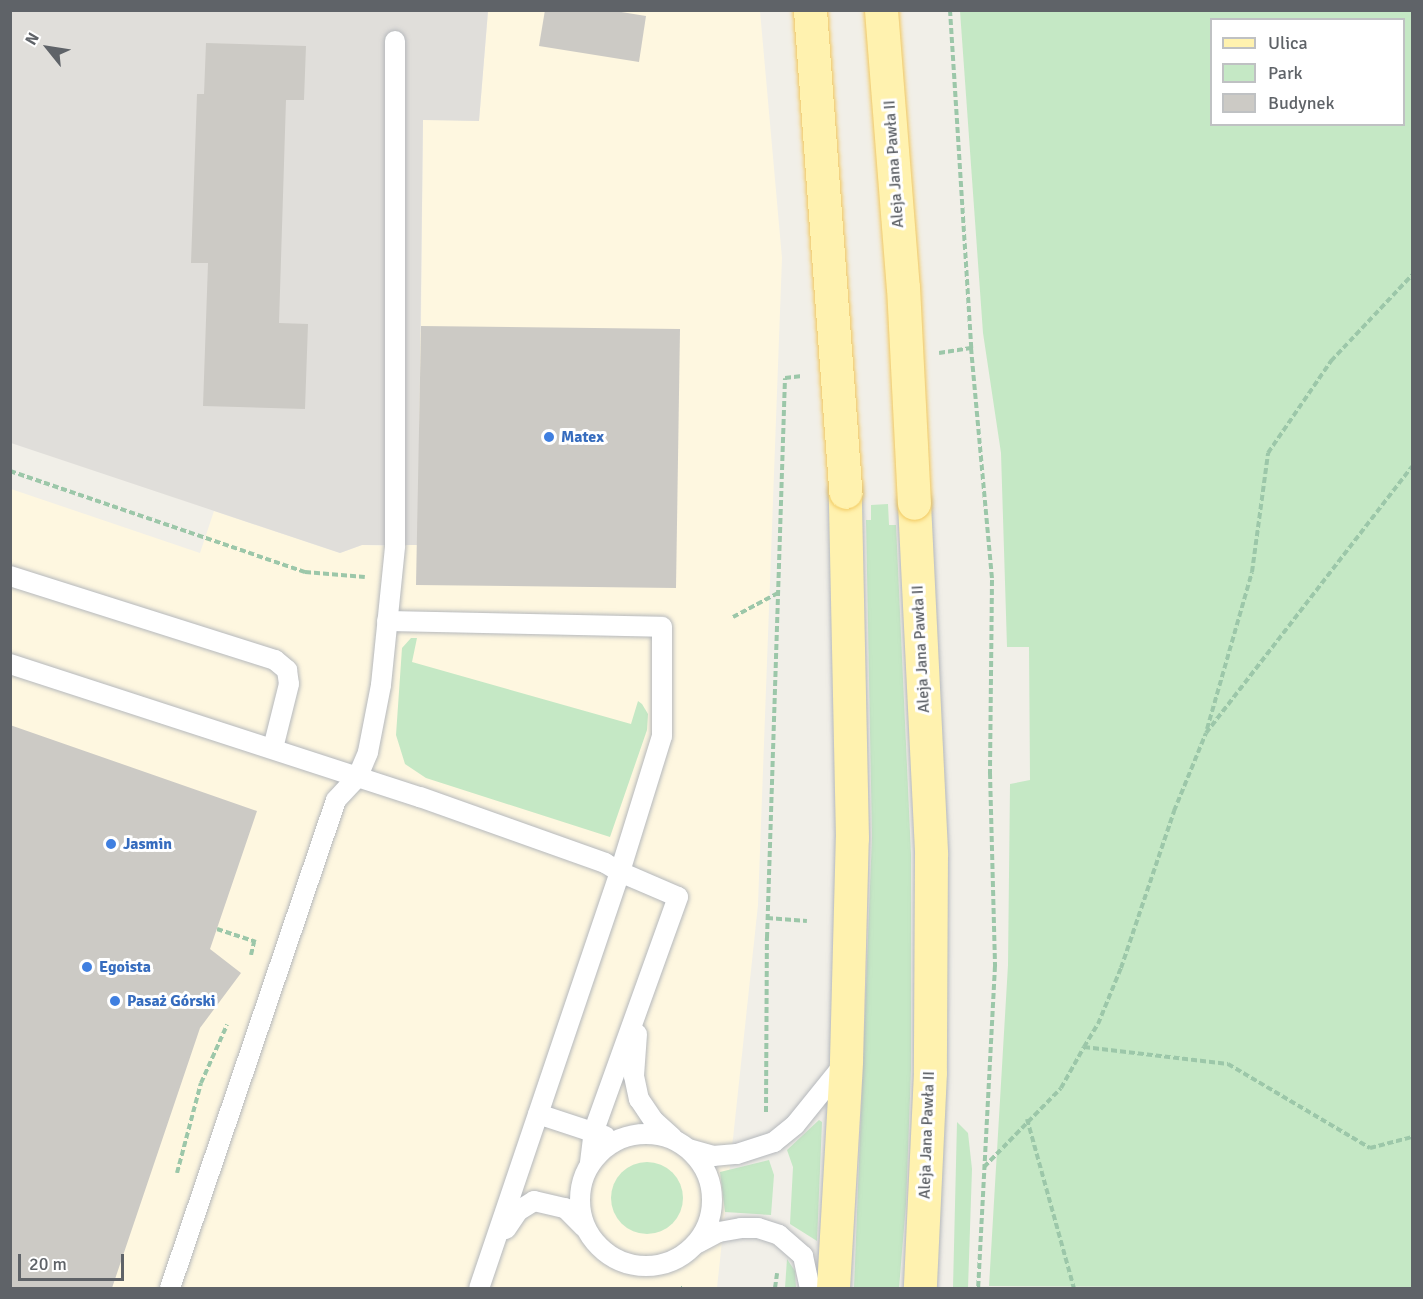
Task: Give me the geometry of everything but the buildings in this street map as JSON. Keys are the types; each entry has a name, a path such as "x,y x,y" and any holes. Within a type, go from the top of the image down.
{"main road":[{"path":"810,10 845,492 852,838 846,1060 833,1288"},
{"name":"Aleja Jana Pawła II","path":"881,10 903,287 931,855 930,1072 920,1288"}],"lane":[{"path":"170,1288 336,800 358,776 368,752 381,685 392,579 395,41"},
{"path":"10,576 275,660 287,670 289,684 273,748"},
{"path":"387,621 662,627 662,735 620,873 479,1288"},
{"path":"10,664 358,776 605,863 620,873 678,897 594,1130 590,1163 581,1183 579,1206 584,1227"},
{"path":"646,988 635,1040 634,1076 644,1106 703,1165 711,1184 713,1206 707,1226 696,1245"},
{"path":"590,1163 615,1142 642,1133 682,1144 713,1156 737,1154 774,1142 795,1125 846,1060"},
{"path":"538,1114 594,1130 615,1142"},
{"path":"492,1251 518,1211 534,1201 566,1208 584,1227 597,1246 614,1259 635,1266 657,1266 678,1258 719,1232 758,1228 779,1235 803,1256 810,1288"}],"path":[{"path":"950,10 971,348 992,580 990,773 995,966 978,1288"},
{"path":"984,1167 1027,1118 1060,1088 1084,1047 1121,968 1174,811 1206,733 1252,572 1268,453 1331,362 1413,274"},
{"path":"936,354 971,348"},
{"path":"766,1122 767,918 784,378 808,375"},
{"path":"1206,733 1413,466"},
{"path":"10,471 305,572 392,579"},
{"path":"734,617 778,592"},
{"path":"767,918 807,921"},
{"path":"217,929 284,952"},
{"path":"248,965 254,942"},
{"path":"177,1173 201,1083 230,1020"},
{"path":"1084,1047 1228,1064 1370,1148 1413,1137"},
{"path":"1027,1118 1074,1288"}],"shaded area":[{"path":"11,11 488,11 479,121 423,120 418,545 362,545 340,553 11,443"},
{"path":"488,11 760,11 782,258 758,905 717,1288 11,1288 11,489 200,553 214,511 340,553 362,545 395,546 421,326 423,119 479,121"}],"green space":[{"path":"960,11 1412,11 1412,1288 989,1286 1008,965 1010,784 1030,780 1029,647 1007,647 1001,453 983,333"},
{"path":"888,504 889,525 896,525 911,854 911,1070 906,1204 899,1288 854,1288 872,837 866,520 871,520 871,505"},
{"path":"411,638 417,638 412,662 631,724 638,701 642,704 648,714 647,730 610,837 426,778 405,764 396,735 402,648"},
{"path":"819,1120 822,1122 817,1241 790,1224 793,1167 787,1150"},
{"path":"957,1122 968,1133 972,1169 968,1288 953,1288"},
{"path":"769,1160 774,1175 771,1215 725,1212 720,1172"},
{"path":"654,1162 673,1172 681,1184 683,1198 681,1212 673,1224 661,1232 640,1234 621,1224 613,1212 611,1191 621,1172 633,1164"},
{"path":"787,1259 795,1271 796,1288 785,1288"}],"place":[{"name":"Matex","path":"549,437"},
{"name":"Jasmin","path":"111,844"},
{"name":"Egoista","path":"87,967"},
{"name":"Pasaż Górski","path":"115,1001"}]}
